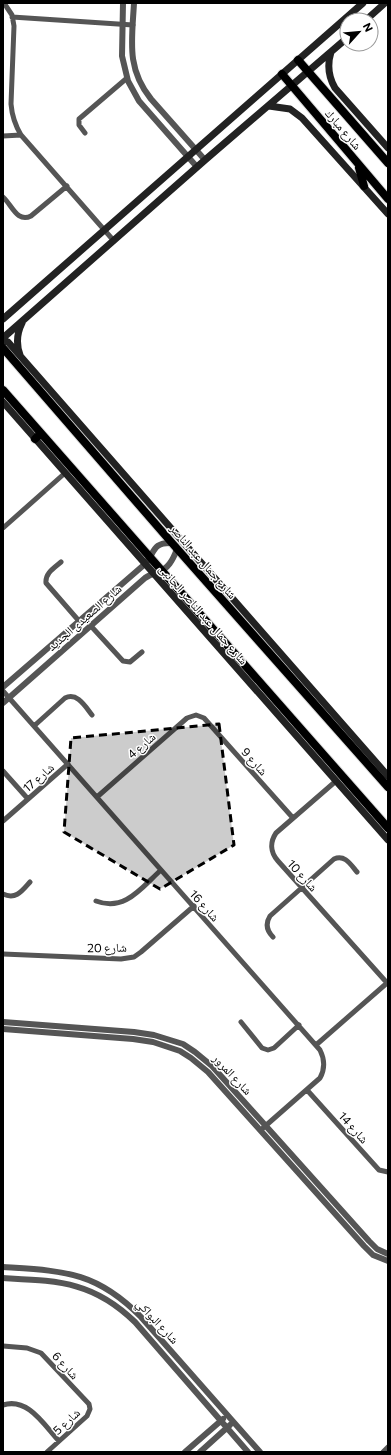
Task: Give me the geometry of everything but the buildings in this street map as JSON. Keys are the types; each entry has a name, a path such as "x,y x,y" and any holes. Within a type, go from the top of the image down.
{"main road":[{"path":"3,319 363,3"},
{"path":"375,12 385,3"},
{"path":"338,724 247,614 67,417 8,342 3,340 22,321 205,160 339,45"},
{"path":"331,52 328,64 335,88 388,148"},
{"name":"شارع مبارك","path":"298,60 388,163"},
{"name":"شارع مبارك","path":"282,74 388,199"},
{"path":"269,106 290,109 302,118 388,214"},
{"path":"358,165 364,186"},
{"path":"22,321 18,336 18,344 22,359"},
{"name":"شارع جمال عبد الناصر","path":"3,348 67,417 174,546 241,621 385,776 388,787"},
{"path":"3,390 65,473 96,502"},
{"path":"3,402 38,436 147,561 162,571 388,828"},
{"name":"شارع جمال عبد الناصر الجانبى","path":"147,561 153,574 388,840"},
{"path":"241,621 247,614"}],"street":[{"path":"4,3 12,17 14,26 11,109 14,120 21,135 114,241"},
{"path":"124,3 122,56 127,78 140,101 198,167"},
{"path":"134,3 132,56 135,70 141,84 152,99 205,160"},
{"path":"12,17 133,25"},
{"path":"85,133 78,125 79,119 127,78"},
{"path":"3,136 21,135"},
{"path":"3,197 21,218 27,218 67,186"},
{"path":"3,528 65,473"},
{"name":"شارع الصعيدى الجديد","path":"3,687 147,561 154,549 159,545 174,546"},
{"path":"162,571 170,563 174,546"},
{"path":"61,562 48,574 46,583 79,621"},
{"name":"شارع الصعيدى الجديد","path":"3,702 145,578 162,571"},
{"path":"90,626 123,661 130,662 142,652"},
{"name":"شارع 16","path":"3,691 323,1054 324,1068 320,1078 260,1131"},
{"path":"34,726 69,696 74,696 78,699 92,715"},
{"name":"شارع 4","path":"97,797 189,717 196,715 202,716"},
{"name":"شارع 9","path":"202,716 293,818"},
{"name":"شارع 17","path":"3,821 68,764"},
{"path":"3,771 28,799"},
{"name":"شارع 10","path":"336,781 276,833 272,840 271,848 275,858 388,984"},
{"path":"273,937 267,928 268,919 338,857 346,860 357,872"},
{"path":"96,901 112,904 125,901 161,870"},
{"path":"3,894 10,896 17,895 30,882"},
{"name":"شارع 20","path":"3,954 121,959 130,958 142,952 194,906"},
{"path":"316,1045 388,984"},
{"name":"شارع المرور","path":"3,1022 154,1035 189,1048 212,1066 369,1242 377,1249 388,1254"},
{"path":"241,1022 262,1048 268,1050 274,1048 299,1025"},
{"name":"شارع المرور","path":"3,1029 153,1042 174,1048 186,1054 208,1072 364,1246 373,1255 388,1261"},
{"path":"102,1030 102,1037"},
{"name":"شارع 14","path":"307,1090 378,1170 388,1172"},
{"name":"شارع البواكي","path":"3,1267 65,1272 93,1282 113,1292 141,1317 260,1452"},
{"name":"شارع البواكي","path":"3,1278 63,1282 90,1290 114,1304 135,1322 248,1452"},
{"name":"شارع 6","path":"3,1346 27,1348 41,1353 87,1402"},
{"name":"شارع 5","path":"47,1452 88,1416 90,1409 87,1402"},
{"path":"3,1405 16,1403 27,1407 59,1441"},
{"path":"185,1452 227,1415"},
{"path":"200,1452 233,1422"},
{"path":"383,1452 388,1447"}],"highlighted area":[{"path":"219,724 234,845 160,889 64,832 71,738"}]}
